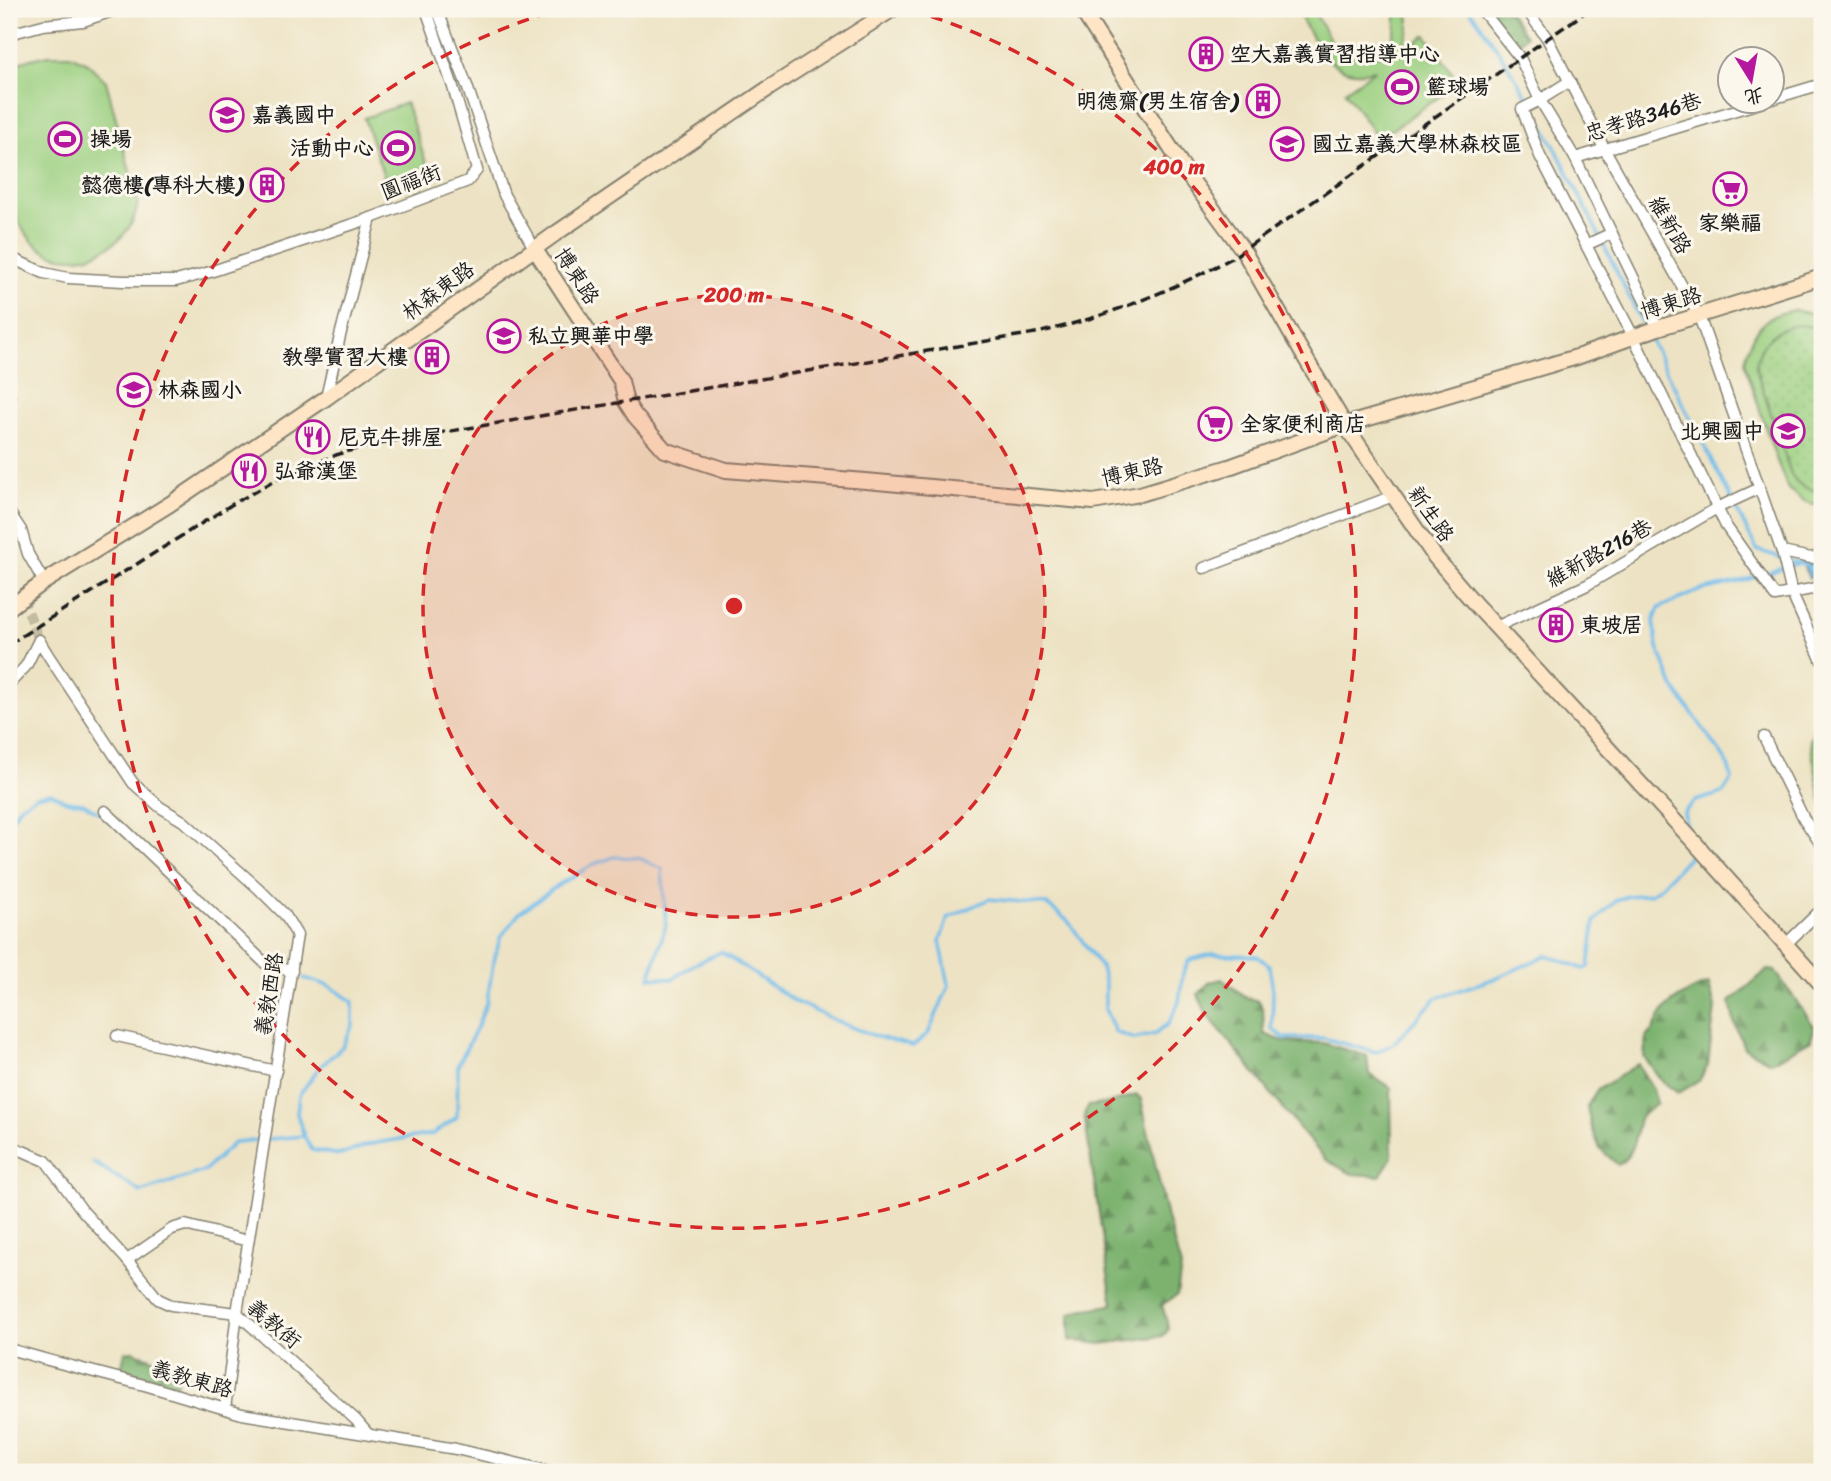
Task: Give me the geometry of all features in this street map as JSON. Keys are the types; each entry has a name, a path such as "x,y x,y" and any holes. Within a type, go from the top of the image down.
{"street":[{"path":"9,34 43,25 83,21 118,9"},
{"name":"圓福街","path":"326,398 371,218 468,181 477,170 426,9"},
{"path":"438,9 504,195 534,248"},
{"name":"林森東路","path":"9,608 44,582 170,503 326,398 534,248 769,88 893,9"},
{"name":"新生路","path":"1081,9 1190,178 1243,250 1345,425 1442,566 1822,985"},
{"path":"1481,9 1520,58 1540,100 1575,158 1658,328"},
{"name":"維新路","path":"1526,9 1547,38 1604,148 1699,316 1782,552 1792,594 1822,661"},
{"path":"1570,81 1522,109 1540,156 1633,336 1726,526 1775,596 1822,587"},
{"path":"1786,95 1822,84"},
{"name":"忠孝路346巷","path":"1575,158 1716,116"},
{"path":"9,273 9,258 44,273 68,278 176,281 371,218"},
{"path":"1586,245 1612,233"},
{"name":"博東路","path":"534,248 621,381 626,402 635,416 665,450 726,470 1093,502 1140,494 1217,471 1345,425 1577,357 1633,336 1822,277"},
{"name":"維新路216巷","path":"1496,627 1587,585 1717,508 1760,488"},
{"path":"1203,568 1393,496"},
{"path":"9,512 21,530 28,554 44,582"},
{"path":"1782,552 1811,558 1822,556"},
{"name":"義教西路","path":"9,684 26,666 39,640 133,783 160,807 183,821 285,915 298,935 248,1241 225,1409"},
{"path":"1764,737 1804,818 1822,846"},
{"path":"105,811 267,965 292,971"},
{"path":"1786,943 1822,909"},
{"path":"117,1036 276,1070"},
{"name":"義教街","path":"9,1145 46,1161 82,1210 128,1260 158,1299 171,1306 237,1313 356,1420 368,1434"},
{"path":"128,1260 172,1229 186,1225 248,1241"},
{"name":"義教東路","path":"9,1349 243,1414 368,1434"},
{"path":"368,1434 456,1449 554,1472"}],"green space":[{"name":"籃球場","path":"1296,9 1313,9 1338,49 1349,55 1362,57 1388,51 1396,25 1394,9 1407,9 1408,32 1400,53 1426,35 1459,83 1378,139 1345,91 1375,70 1359,72 1335,65 1317,46"},
{"path":"1484,9 1507,9 1526,36 1512,47"},
{"name":"操場","path":"48,55 70,55 86,62 106,81 138,202 130,227 125,233 105,249 84,257 50,254 32,241 18,222 9,189 9,70 23,61"},
{"name":"活動中心","path":"406,103 431,177 389,191 364,118"},
{"path":"1794,310 1822,316 1822,332 1800,325 1778,331 1762,347 1756,369 1791,474 1801,485 1822,492 1822,505 1804,501 1788,489 1745,364 1752,340 1763,323 1774,316"},
{"path":"1794,324 1809,326 1822,332 1822,492 1801,485 1791,474 1756,369 1764,343 1783,327"},
{"path":"1822,720 1822,732 1818,740 1822,761 1822,805 1810,741 1816,723"},
{"path":"1767,970 1775,971 1814,1026 1811,1040 1771,1062 1744,1048 1730,1002"},
{"path":"1222,979 1247,998 1259,1001 1263,1009 1264,1034 1283,1041 1323,1043 1367,1056 1369,1074 1391,1088 1392,1157 1380,1176 1352,1174 1326,1160 1206,1013 1198,994 1210,982"},
{"path":"1709,984 1715,1007 1708,1065 1699,1081 1678,1093 1662,1081 1644,1057 1646,1037 1668,1006 1692,990"},
{"path":"1638,1064 1657,1103 1639,1118 1634,1142 1627,1158 1618,1165 1600,1149 1587,1107 1596,1091"},
{"path":"1137,1095 1141,1099 1167,1218 1181,1267 1177,1295 1162,1305 1169,1329 1163,1336 1101,1344 1070,1340 1069,1315 1079,1310 1113,1304 1084,1114 1089,1106"},
{"path":"132,1351 178,1368 177,1384 121,1369 125,1352"}],"water":[{"path":"1822,556 1822,575 1809,578 1801,560"}],"waterway":[{"path":"1469,9 1496,46 1543,125 1645,329"},
{"path":"1648,335 1757,550 1808,566"},
{"path":"1686,825 1684,812 1695,801 1723,793 1732,779 1727,762 1673,686 1657,645 1654,621 1659,608 1701,590 1743,581 1799,563"},
{"path":"9,823 19,807 36,796 51,793 66,801 83,803 101,814"},
{"path":"304,978 330,986 353,1002 353,1025 342,1047 319,1068 299,1095 297,1114 312,1150 340,1155 370,1144 433,1134 457,1117 458,1065 487,1001 500,938 519,913 560,884 594,864 614,857 639,858 662,869 666,925 650,977 672,979 693,965 721,952 796,1002 843,1024 913,1046 928,1034 949,985 940,941 948,918 989,899 1046,904 1068,921 1101,967 1105,985 1105,1009 1115,1032 1134,1039 1155,1034 1169,1023 1179,1002 1183,974 1189,960 1213,954 1257,956 1269,965 1273,991 1272,1029 1284,1038 1323,1038 1375,1052 1392,1045 1436,998 1499,977 1547,955 1584,969 1589,967 1595,921 1615,901 1628,896 1650,894 1659,888 1689,856 1688,843"},
{"path":"93,1162 141,1192 204,1171 235,1142 304,1136"}],"tunnel":[{"path":"23,598 39,640"}],"railway":[{"path":"9,644 231,505 276,480 359,448 1041,332 1139,301 1232,258 1590,9"}],"place":[{"name":"空大嘉義實習指導中心","path":"1206,54"},
{"name":"籃球場","path":"1402,87"},
{"name":"明德齋(男生宿舍)","path":"1263,101"},
{"name":"嘉義國中","path":"227,115"},
{"name":"操場","path":"65,139"},
{"name":"國立嘉義大學林森校區","path":"1287,144"},
{"name":"活動中心","path":"398,148"},
{"name":"懿德樓(專科大樓)","path":"267,185"},
{"name":"家樂福","path":"1730,189"},
{"name":"私立興華中學","path":"504,336"},
{"name":"教學實習大樓","path":"432,357"},
{"name":"林森國小","path":"134,390"},
{"name":"全家便利商店","path":"1215,424"},
{"name":"北興國中","path":"1788,431"},
{"name":"尼克牛排屋","path":"313,437"},
{"name":"弘爺漢堡","path":"249,471"},
{"name":"東坡居","path":"1556,625"}]}
